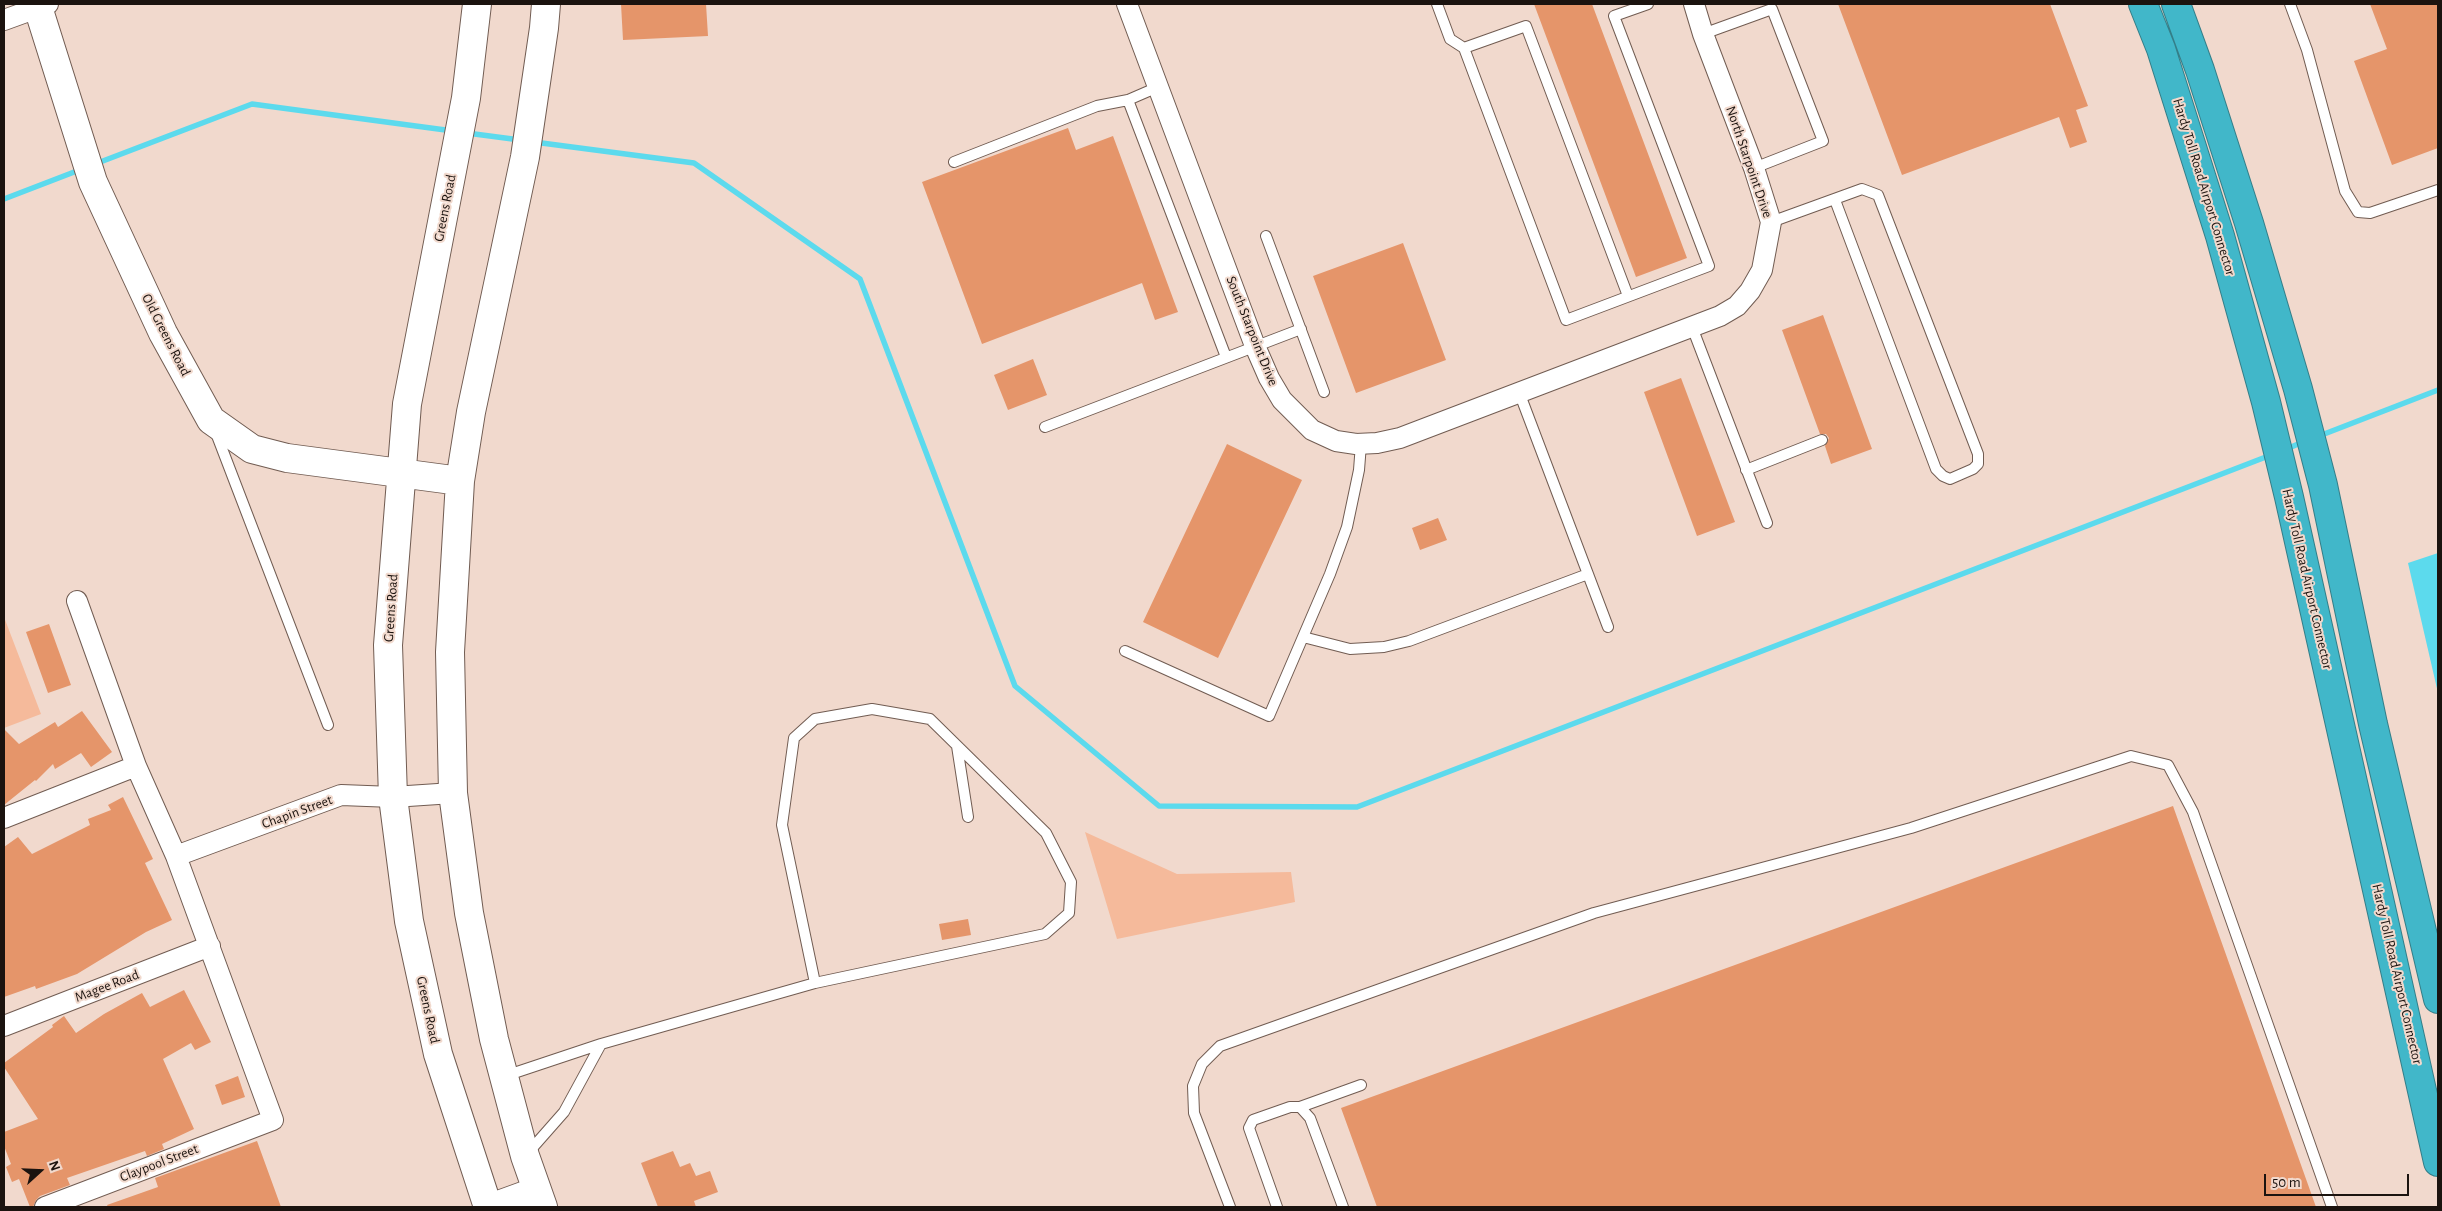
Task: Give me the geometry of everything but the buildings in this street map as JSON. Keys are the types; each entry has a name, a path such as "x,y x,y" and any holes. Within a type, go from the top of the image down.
{"highway":[{"name":"Hardy Toll Road Airport Connector","path":"2143,4 2161,49 2220,236 2266,402 2438,1162"},
{"path":"2176,4 2200,70 2249,223 2298,389 2323,485 2376,734 2438,999"}],"main road":[{"name":"Greens Road","path":"477,4 466,98 407,404 388,644 392,797 409,921 438,1054 488,1207"},
{"path":"493,1207 540,1199 525,1156 494,1039 469,913 453,793 450,652 460,481 471,412 524,157 532,112 546,4"},
{"name":"Old Greens Road","path":"41,5 78,138 93,182 163,333 211,420 252,448 287,458 460,481"}],"street":[{"name":"South Starpoint Drive","path":"1127,4 1255,346 1282,400 1298,418 1312,430 1336,441 1361,444 1400,438 1560,376"},
{"name":"North Starpoint Drive","path":"1560,376 1720,316 1737,306 1750,291 1762,270 1771,222 1754,168 1703,34 1694,4"},
{"path":"4,20 41,5"},
{"path":"77,600 136,766 176,856 210,946"},
{"path":"4,818 136,766"},
{"name":"Chapin Street","path":"176,856 341,796 392,797 453,793"},
{"name":"Magee Road","path":"4,1026 210,946"},
{"name":"Claypool Street","path":"45,1207 273,1120 210,946"}],"lane":[{"path":"1437,4 1450,39 1464,48 1566,320 1709,266 1614,16 1631,7 1648,4"},
{"path":"2290,4 2306,50 2345,191 2358,212 2370,213 2438,190"},
{"path":"1703,34 1772,9 1823,141 1754,168"},
{"path":"1464,48 1526,26 1628,296"},
{"path":"954,162 1097,106 1128,100 1158,86"},
{"path":"1128,100 1226,357"},
{"path":"1771,222 1862,189 1878,195 1978,454 1978,464 1973,469 1950,479 1943,476 1936,469 1835,200"},
{"path":"1266,236 1324,392"},
{"path":"1692,327 1767,523"},
{"path":"1045,427 1301,329"},
{"path":"1518,392 1608,627"},
{"path":"211,420 328,725"},
{"path":"1746,470 1822,440"},
{"path":"1125,651 1269,716 1330,574 1347,527 1359,470 1361,444"},
{"path":"1303,637 1350,649 1384,647 1409,641 1588,574"},
{"path":"504,1076 601,1044 815,984 1045,934 1069,913 1071,882 1046,834 930,719 872,709 815,719 794,738 782,824 815,984"},
{"path":"957,746 968,817"},
{"path":"1230,1207 1194,1113 1193,1086 1202,1064 1220,1046 1594,912 1911,828 2131,756 2168,765 2193,812 2332,1207"},
{"path":"525,1156 564,1112 601,1044"},
{"path":"1277,1207 1248,1128 1253,1120 1290,1107 1300,1107 1360,1085"},
{"path":"1300,1107 1310,1118 1343,1207"}],"shaded area":[{"path":"4,617 41,714 4,728"},
{"path":"1085,832 1177,874 1291,872 1295,902 1117,939"}],"water":[{"path":"2438,553 2438,693 2408,563"}],"waterway":[{"path":"95,164 252,104 453,131"},
{"path":"467,133 520,140"},
{"path":"534,142 694,163 860,279 1015,686 1159,806 1357,807 2271,455"},
{"path":"4,199 82,169"},
{"path":"2319,436 2438,390"},
{"path":"2284,450 2303,442"}]}
